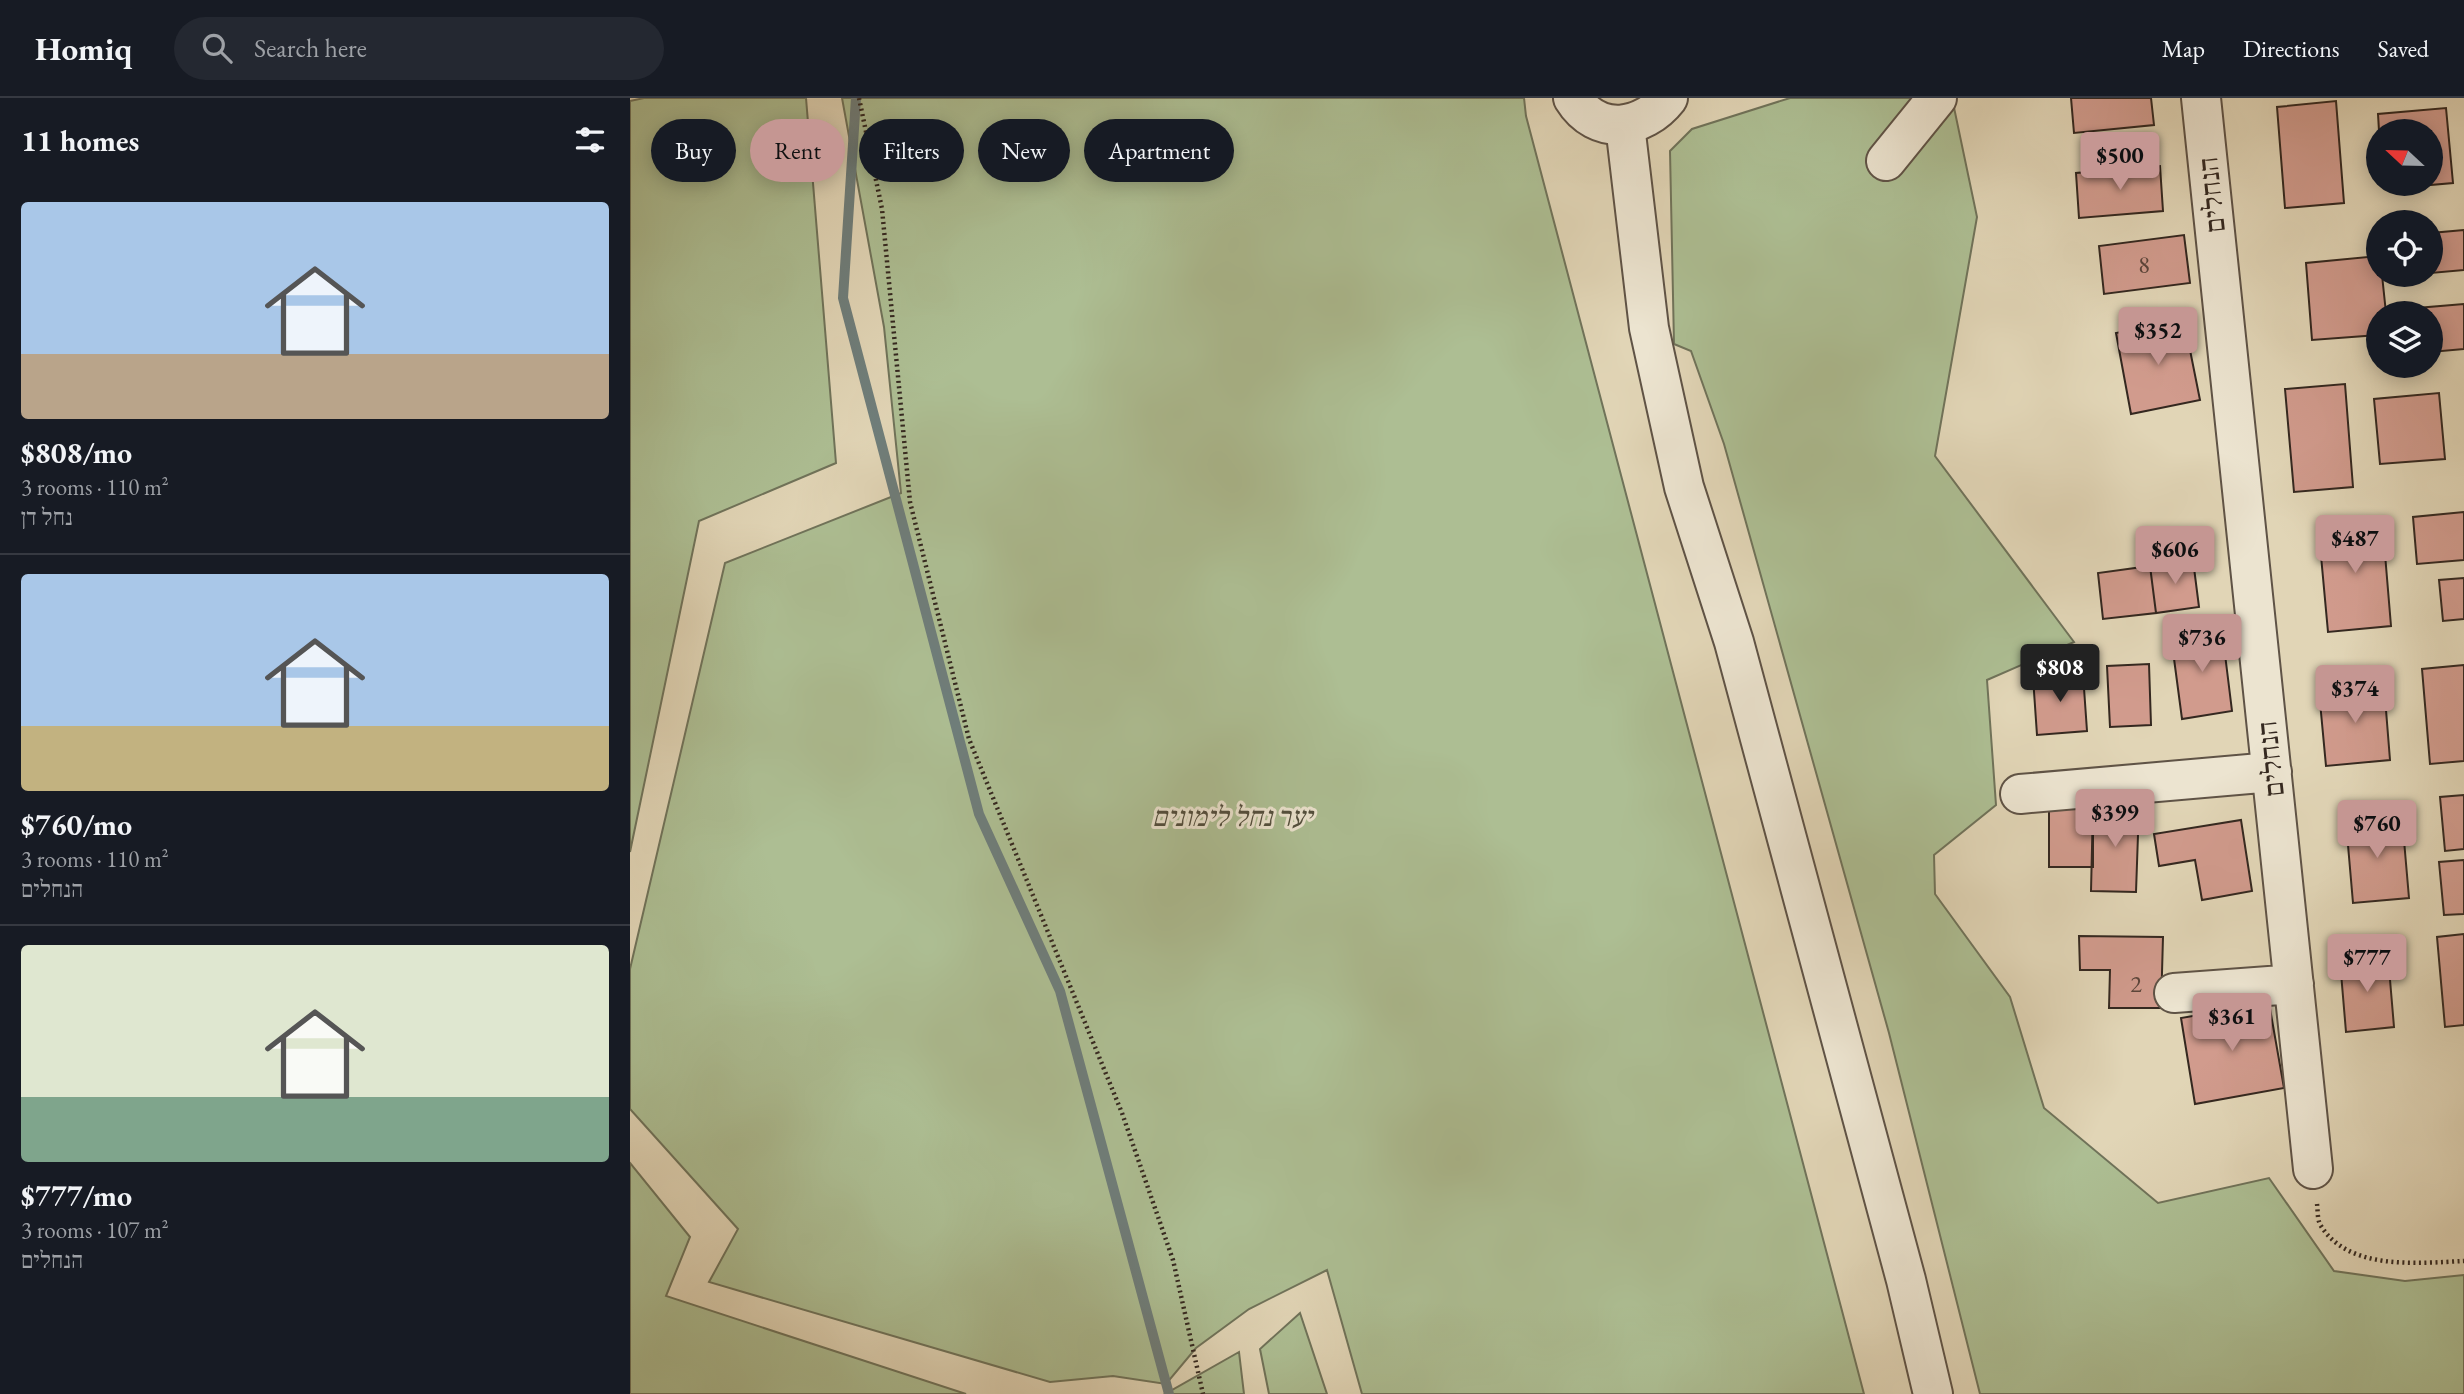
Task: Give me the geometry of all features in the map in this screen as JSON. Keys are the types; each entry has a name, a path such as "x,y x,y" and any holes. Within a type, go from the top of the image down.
{"street":[{"path":"1573,98 1598,120 1625,125 1658,111 1668,98"},
{"path":"1886,161 1937,98"},
{"name":"הנחלים","path":"2201,98 2313,1169"},
{"path":"1625,125 1649,328 1684,487 1737,655 1906,1280 1933,1394"},
{"path":"2020,794 2272,772"},
{"path":"2175,993 2294,984"}],"path":[{"path":"859,98 882,209 910,502 969,739 1122,1113 1173,1260 1203,1394"},
{"path":"2313,1169 2319,1224 2343,1250 2396,1264 2464,1261"}],"green space":[{"path":"644,98 806,98 808,119 750,119 750,182 813,182 836,463 699,521 630,852 630,101"},
{"name":"יער נחל לימונים","path":"842,98 1524,98 1526,116 1864,1394 1362,1394 1327,1270 1249,1309 1196,1348 1166,1384 1113,1376 1050,1382 709,1282 738,1229 630,1109 630,969 725,563 901,493 884,327"},
{"path":"1790,98 1952,98 1977,217 1935,456 2074,642 1987,680 1996,805 1934,855 1935,894 2010,997 2044,1108 2158,1203 2269,1178 2334,1271 2405,1281 2464,1275 2464,1394 1980,1394 1889,1033 1724,444 1691,351 1674,344 1670,151 1692,129"},
{"path":"630,1163 690,1237 666,1296 966,1394 630,1394"},
{"path":"1300,1313 1327,1394 1269,1394 1260,1349"},
{"path":"1239,1352 1244,1394 1165,1394"}],"building":[{"path":"2071,98 2151,98 2154,125 2074,133"},
{"path":"2336,101 2344,203 2285,208 2277,107"},
{"path":"2446,108 2453,183 2443,184 2443,119 2378,119 2378,114"},
{"path":"2160,166 2163,211 2079,218 2076,173"},
{"path":"2464,230 2464,270 2443,272 2443,232"},
{"path":"2184,235 2190,283 2104,294 2099,246"},
{"path":"2366,257 2366,287 2383,287 2385,301 2366,301 2366,336 2312,340 2306,263"},
{"path":"2464,304 2464,349 2443,351 2443,306"},
{"path":"2184,320 2200,400 2131,414 2116,333"},
{"path":"2345,384 2353,487 2294,492 2285,389"},
{"path":"2439,393 2445,459 2380,464 2374,399"},
{"path":"2464,512 2464,560 2417,564 2413,517"},
{"path":"2382,518 2391,626 2328,632 2318,523"},
{"path":"2193,560 2199,607 2156,613 2150,566"},
{"path":"2150,566 2156,613 2103,619 2098,573"},
{"path":"2464,578 2464,619 2443,621 2439,580"},
{"path":"2222,630 2232,711 2182,719 2171,636"},
{"path":"2149,664 2151,725 2110,727 2107,666"},
{"path":"2464,665 2464,761 2430,764 2422,669"},
{"path":"2083,674 2087,731 2037,735 2033,677"},
{"path":"2384,685 2390,760 2326,766 2319,691"},
{"path":"2464,795 2464,849 2445,851 2440,797"},
{"path":"2093,806 2139,806 2136,892 2091,891"},
{"path":"2093,806 2093,867 2049,867 2049,807"},
{"path":"2402,817 2409,898 2353,903 2346,822"},
{"path":"2241,820 2252,891 2202,900 2195,860 2159,866 2154,834"},
{"path":"2464,860 2464,914 2444,915 2439,862"},
{"path":"2464,934 2464,1025 2445,1027 2437,937"},
{"path":"2079,936 2163,937 2161,1008 2109,1008 2110,970 2080,970"},
{"path":"2388,956 2394,1027 2346,1032 2340,961"},
{"path":"2269,1003 2284,1088 2195,1104 2181,1018"}],"waterway":[{"path":"856,98 843,298 979,814 1060,991 1169,1394"}]}
